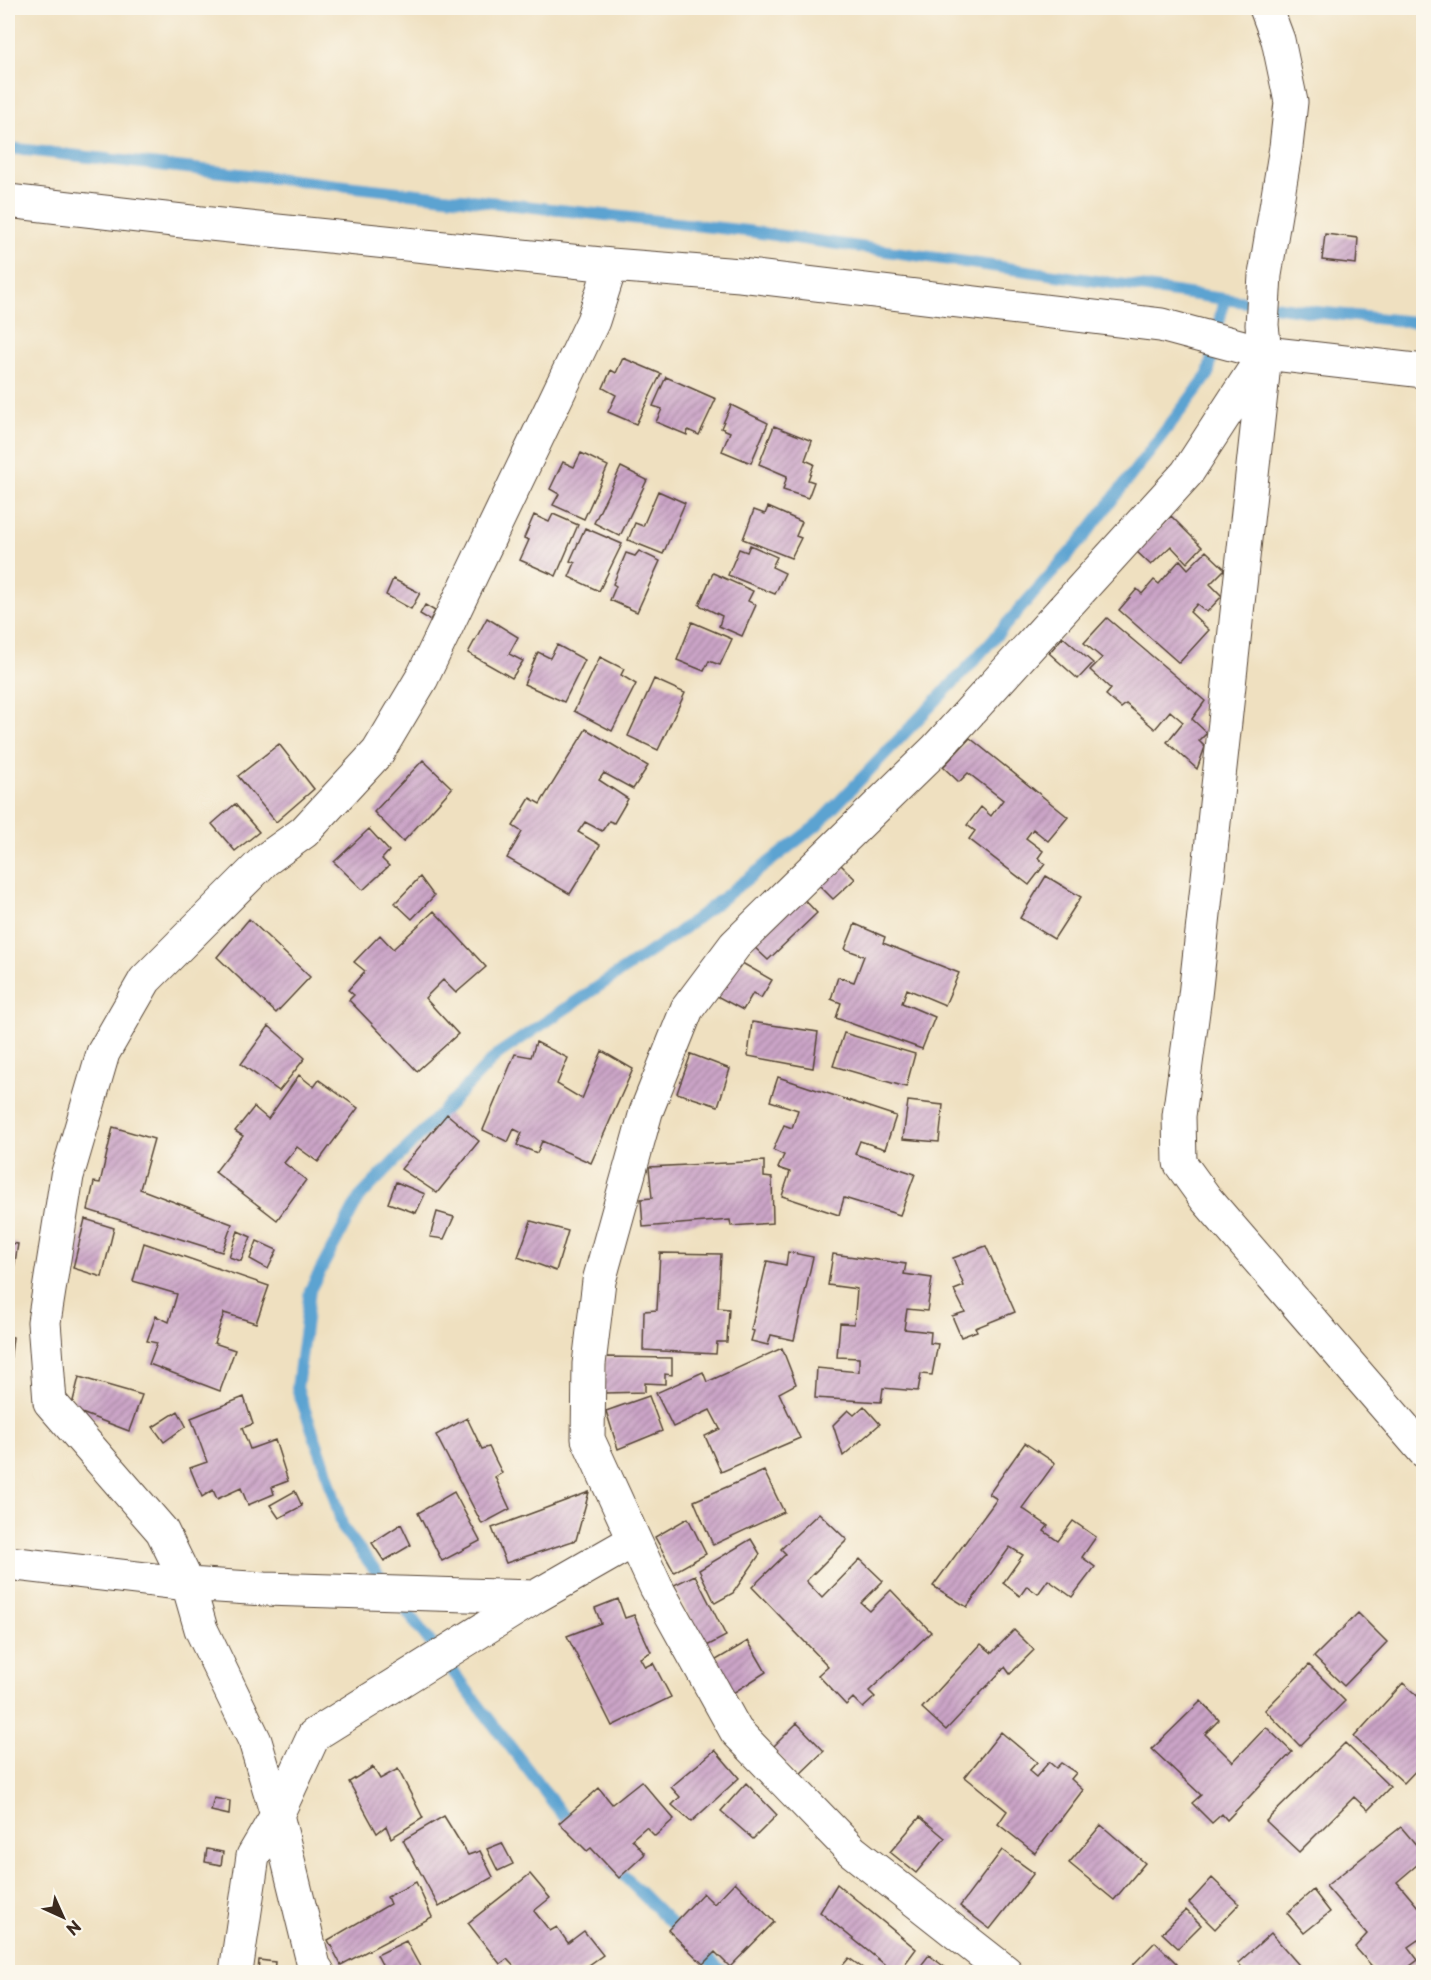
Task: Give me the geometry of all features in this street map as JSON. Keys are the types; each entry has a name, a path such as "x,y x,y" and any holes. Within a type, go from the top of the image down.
{"street":[{"path":"1266,8 1278,40 1291,102 1265,275 1264,339 1195,996 1179,1116 1180,1163 1206,1199 1424,1451"},
{"path":"8,201 610,265 740,275 1161,324 1264,339 1424,371"},
{"path":"318,1972 314,1966 277,1815 255,1741 201,1629 188,1584 162,1531 50,1402 44,1323 68,1176 103,1053 145,981 265,860 304,832 378,752 422,678 588,332 610,265"},
{"path":"1006,1972 852,1851 736,1731 656,1587 588,1439 589,1364 599,1281 646,1112 687,1009 735,945 936,749 1187,473 1264,339"},
{"path":"236,1972 253,1856 277,1815 314,1736 535,1598 633,1541"},
{"path":"8,1563 188,1584 265,1589 535,1598"}],"building":[{"path":"1325,234 1358,238 1356,264 1322,260"},
{"path":"623,358 661,374 636,424 608,412 616,395 603,388 611,370 616,373"},
{"path":"666,377 716,399 699,435 688,430 687,435 656,422 662,409 653,406"},
{"path":"731,405 768,423 751,463 722,451 730,432 721,428"},
{"path":"774,426 812,441 805,460 814,464 808,480 814,482 808,498 783,490 787,476 759,464"},
{"path":"581,453 608,466 584,519 553,505 559,494 550,489 563,462 574,467"},
{"path":"621,467 647,480 620,536 594,523"},
{"path":"658,491 685,503 663,554 628,540 635,523 643,526"},
{"path":"768,507 802,522 796,536 801,538 791,558 743,539 754,510 765,514"},
{"path":"553,514 578,525 556,576 520,560 529,540 524,538 534,515 549,522"},
{"path":"1171,516 1202,547 1187,563 1171,546 1151,565 1136,551"},
{"path":"585,528 622,544 599,591 569,577 575,563 570,561"},
{"path":"750,545 777,557 772,567 785,573 775,594 728,575 739,549 747,552"},
{"path":"639,551 660,561 637,612 610,600 616,586 613,584 626,553 635,556"},
{"path":"1206,551 1225,569 1210,584 1222,596 1207,612 1197,604 1190,612 1209,630 1179,663 1119,610 1137,589 1142,594 1154,580 1159,584 1180,560 1188,569"},
{"path":"713,573 753,591 748,601 756,605 742,636 719,626 722,616 699,605"},
{"path":"393,579 420,593 411,609 386,595"},
{"path":"425,605 435,611 430,620 420,614"},
{"path":"487,618 518,637 509,654 523,661 512,678 468,653"},
{"path":"1107,618 1205,701 1192,719 1207,733 1199,741 1205,747 1197,769 1167,742 1183,722 1170,711 1155,729 1126,704 1121,708 1106,695 1111,689 1090,670 1102,658 1084,643"},
{"path":"692,622 732,639 720,665 709,661 704,671 677,660"},
{"path":"1063,637 1093,663 1078,679 1049,653"},
{"path":"557,645 585,660 564,702 524,684 538,652 550,658"},
{"path":"600,657 624,669 621,675 636,684 612,731 574,711"},
{"path":"654,679 685,693 658,750 628,736"},
{"path":"586,729 648,766 633,789 604,773 599,780 628,799 614,823 609,821 602,831 585,822 578,832 600,845 570,894 507,858 522,832 513,826 530,798 540,804"},
{"path":"970,738 1068,817 1048,841 1033,829 1026,838 1043,851 1038,858 1045,864 1029,885 969,839 975,831 967,825 981,807 991,816 1003,800 968,773 959,782 943,767"},
{"path":"279,744 314,789 276,822 238,776"},
{"path":"423,760 452,788 403,842 374,812"},
{"path":"235,804 259,832 235,851 212,824"},
{"path":"369,829 389,851 382,859 389,866 363,890 334,862"},
{"path":"839,863 855,879 833,899 818,884"},
{"path":"1046,876 1081,897 1054,939 1020,918"},
{"path":"420,877 434,896 412,919 395,903"},
{"path":"802,897 817,913 768,960 752,945"},
{"path":"434,911 486,967 456,993 443,980 425,998 458,1034 417,1071 349,1000 354,995 348,990 365,971 354,962 380,935 393,949"},
{"path":"249,919 310,977 276,1013 217,957"},
{"path":"855,924 885,937 883,943 959,973 945,1005 907,989 902,1003 935,1017 922,1049 836,1018 841,1003 831,999 838,977 854,982 864,956 845,949"},
{"path":"735,959 772,980 761,998 753,993 743,1010 713,994"},
{"path":"752,1022 818,1032 813,1068 748,1056"},
{"path":"269,1026 305,1058 279,1091 241,1064"},
{"path":"844,1033 915,1054 906,1087 833,1066"},
{"path":"536,1042 568,1058 557,1084 582,1099 602,1051 633,1069 591,1163 542,1141 537,1153 517,1145 522,1133 514,1129 508,1142 483,1130 515,1054 531,1057"},
{"path":"691,1054 730,1069 718,1106 677,1093"},
{"path":"299,1075 314,1087 319,1080 358,1108 318,1162 297,1147 284,1163 306,1180 277,1220 215,1172 243,1136 235,1131 254,1107 268,1119"},
{"path":"778,1077 896,1116 885,1149 860,1141 855,1154 915,1174 900,1215 844,1198 839,1215 782,1196 790,1172 778,1168 784,1155 773,1150 784,1125 792,1128 798,1110 770,1101"},
{"path":"908,1101 943,1105 939,1142 903,1139"},
{"path":"447,1114 479,1141 437,1193 401,1169"},
{"path":"113,1127 154,1139 140,1189 232,1224 222,1252 88,1210 94,1182 100,1183"},
{"path":"764,1161 764,1177 772,1178 773,1223 731,1226 730,1220 643,1227 641,1199 652,1198 649,1167"},
{"path":"396,1182 425,1194 416,1213 388,1203"},
{"path":"437,1212 454,1217 444,1239 430,1237"},
{"path":"85,1219 114,1228 102,1277 73,1268"},
{"path":"531,1221 568,1231 556,1271 518,1257"},
{"path":"238,1231 251,1237 241,1261 229,1257"},
{"path":"257,1241 277,1250 268,1269 250,1259"},
{"path":"8,1243 18,1244 9,1298 8,1298"},
{"path":"144,1243 269,1286 256,1323 224,1313 214,1343 235,1350 220,1391 149,1364 157,1343 147,1341 156,1316 169,1322 177,1294 133,1281"},
{"path":"986,1246 1015,1312 975,1328 977,1331 961,1337 952,1316 965,1312 954,1290 964,1286 953,1258"},
{"path":"788,1252 813,1257 794,1340 771,1335 768,1345 751,1341 754,1331 751,1330 767,1261 786,1265"},
{"path":"660,1253 721,1254 718,1308 729,1309 727,1342 717,1342 716,1354 643,1350 644,1311 657,1310"},
{"path":"833,1254 906,1264 904,1274 932,1278 927,1311 907,1309 904,1329 931,1332 930,1343 938,1344 932,1375 921,1374 918,1391 883,1388 881,1402 815,1398 817,1368 859,1372 859,1358 837,1357 840,1323 854,1324 857,1289 828,1285"},
{"path":"8,1336 13,1337 9,1370 8,1370"},
{"path":"782,1348 796,1384 779,1393 800,1438 721,1472 705,1436 720,1429 710,1410 673,1427 656,1393 703,1372 707,1382"},
{"path":"605,1357 672,1358 672,1375 665,1374 665,1384 645,1383 645,1392 604,1393"},
{"path":"79,1377 142,1395 129,1431 71,1409"},
{"path":"649,1396 662,1431 618,1449 606,1411"},
{"path":"244,1397 253,1424 242,1428 250,1449 275,1440 288,1481 272,1487 274,1494 248,1505 241,1488 217,1499 213,1490 202,1497 190,1468 207,1462 191,1418"},
{"path":"864,1406 880,1424 843,1456 833,1425 848,1410 854,1415"},
{"path":"178,1411 186,1426 164,1442 153,1427"},
{"path":"467,1418 482,1449 489,1447 502,1473 495,1477 510,1509 482,1524 436,1435"},
{"path":"1025,1443 1055,1463 1022,1508 1048,1526 1044,1531 1058,1541 1073,1521 1096,1537 1082,1557 1095,1567 1072,1597 1048,1580 1038,1594 1027,1586 1020,1596 1003,1583 1023,1555 1010,1547 967,1607 933,1586 997,1499 989,1494"},
{"path":"764,1471 784,1512 713,1545 694,1501"},
{"path":"295,1491 302,1506 279,1518 270,1505"},
{"path":"454,1492 480,1541 442,1561 418,1513"},
{"path":"589,1492 576,1540 506,1563 492,1528"},
{"path":"819,1513 847,1540 806,1581 822,1598 860,1559 883,1581 861,1603 870,1611 891,1590 931,1632 869,1691 875,1697 863,1708 853,1698 846,1705 818,1675 828,1666 752,1587 786,1554 781,1549"},
{"path":"688,1518 706,1554 674,1572 655,1537"},
{"path":"401,1524 411,1545 384,1561 372,1543"},
{"path":"751,1539 760,1554 733,1593 715,1603 699,1570"},
{"path":"695,1575 726,1636 705,1647 674,1585"},
{"path":"618,1599 625,1618 634,1615 651,1652 640,1658 645,1667 653,1663 671,1697 612,1726 567,1636 601,1623 595,1608"},
{"path":"1358,1613 1387,1642 1344,1686 1314,1657"},
{"path":"1014,1630 1034,1650 1010,1674 1005,1667 946,1730 922,1708 981,1644 992,1653"},
{"path":"748,1641 766,1672 730,1695 711,1663"},
{"path":"1309,1665 1345,1701 1300,1746 1265,1710"},
{"path":"1403,1683 1424,1702 1424,1762 1404,1783 1354,1737"},
{"path":"1201,1701 1219,1720 1205,1734 1233,1762 1266,1727 1292,1752 1227,1820 1222,1814 1212,1823 1192,1803 1201,1795 1152,1749"},
{"path":"797,1723 824,1751 798,1776 772,1748"},
{"path":"1001,1732 1037,1762 1029,1771 1036,1777 1049,1762 1056,1768 1061,1763 1076,1773 1071,1779 1083,1790 1035,1853 998,1824 1007,1811 965,1777"},
{"path":"1345,1743 1390,1787 1368,1810 1354,1797 1299,1852 1266,1821"},
{"path":"715,1750 739,1778 691,1822 672,1805 680,1797 671,1787"},
{"path":"373,1767 380,1779 398,1769 423,1818 391,1838 386,1826 377,1833 349,1782"},
{"path":"641,1781 674,1819 655,1836 646,1827 632,1839 645,1854 619,1878 591,1848 587,1851 559,1823 599,1788 612,1804"},
{"path":"746,1783 777,1815 753,1839 721,1811"},
{"path":"214,1798 230,1801 229,1815 211,1811"},
{"path":"444,1816 468,1855 480,1851 493,1877 439,1907 403,1840"},
{"path":"920,1817 945,1838 916,1873 890,1852"},
{"path":"1101,1825 1145,1863 1114,1900 1069,1863"},
{"path":"1401,1827 1424,1854 1424,1859 1397,1882 1418,1907 1424,1902 1424,1946 1418,1940 1408,1947 1418,1960 1402,1972 1377,1972 1355,1947 1367,1934 1326,1886"},
{"path":"502,1843 513,1864 498,1871 487,1849"},
{"path":"207,1849 223,1852 221,1865 205,1862"},
{"path":"1002,1850 1034,1873 990,1929 960,1906"},
{"path":"530,1874 550,1898 534,1911 550,1931 557,1927 568,1943 584,1931 603,1955 579,1972 519,1972 507,1959 500,1964 468,1923"},
{"path":"1212,1878 1239,1904 1215,1929 1189,1903"},
{"path":"416,1882 432,1917 341,1965 328,1940 390,1904 387,1897"},
{"path":"735,1882 774,1922 730,1967 715,1952 703,1964 668,1930 703,1893 714,1904"},
{"path":"837,1884 916,1949 899,1972 894,1972 820,1912"},
{"path":"1313,1890 1330,1912 1304,1933 1287,1913"},
{"path":"1186,1910 1201,1925 1178,1948 1162,1933"},
{"path":"1271,1933 1305,1972 1246,1972 1238,1963"},
{"path":"406,1941 423,1972 386,1972 377,1955"},
{"path":"1155,1942 1177,1964 1168,1972 1126,1972"},
{"path":"929,1955 951,1972 916,1972"},
{"path":"849,1958 868,1972 837,1972"},
{"path":"259,1960 275,1962 274,1972 258,1972"}],"waterway":[{"path":"8,148 747,231 1315,312 1424,323"},
{"path":"577,1829 561,1813 343,1528 324,1463 297,1388 310,1290 359,1198 498,1054 675,935 816,826 970,665 1083,538 1208,375 1224,299"},
{"path":"613,1865 683,1935"},
{"path":"698,1950 724,1972"}]}
